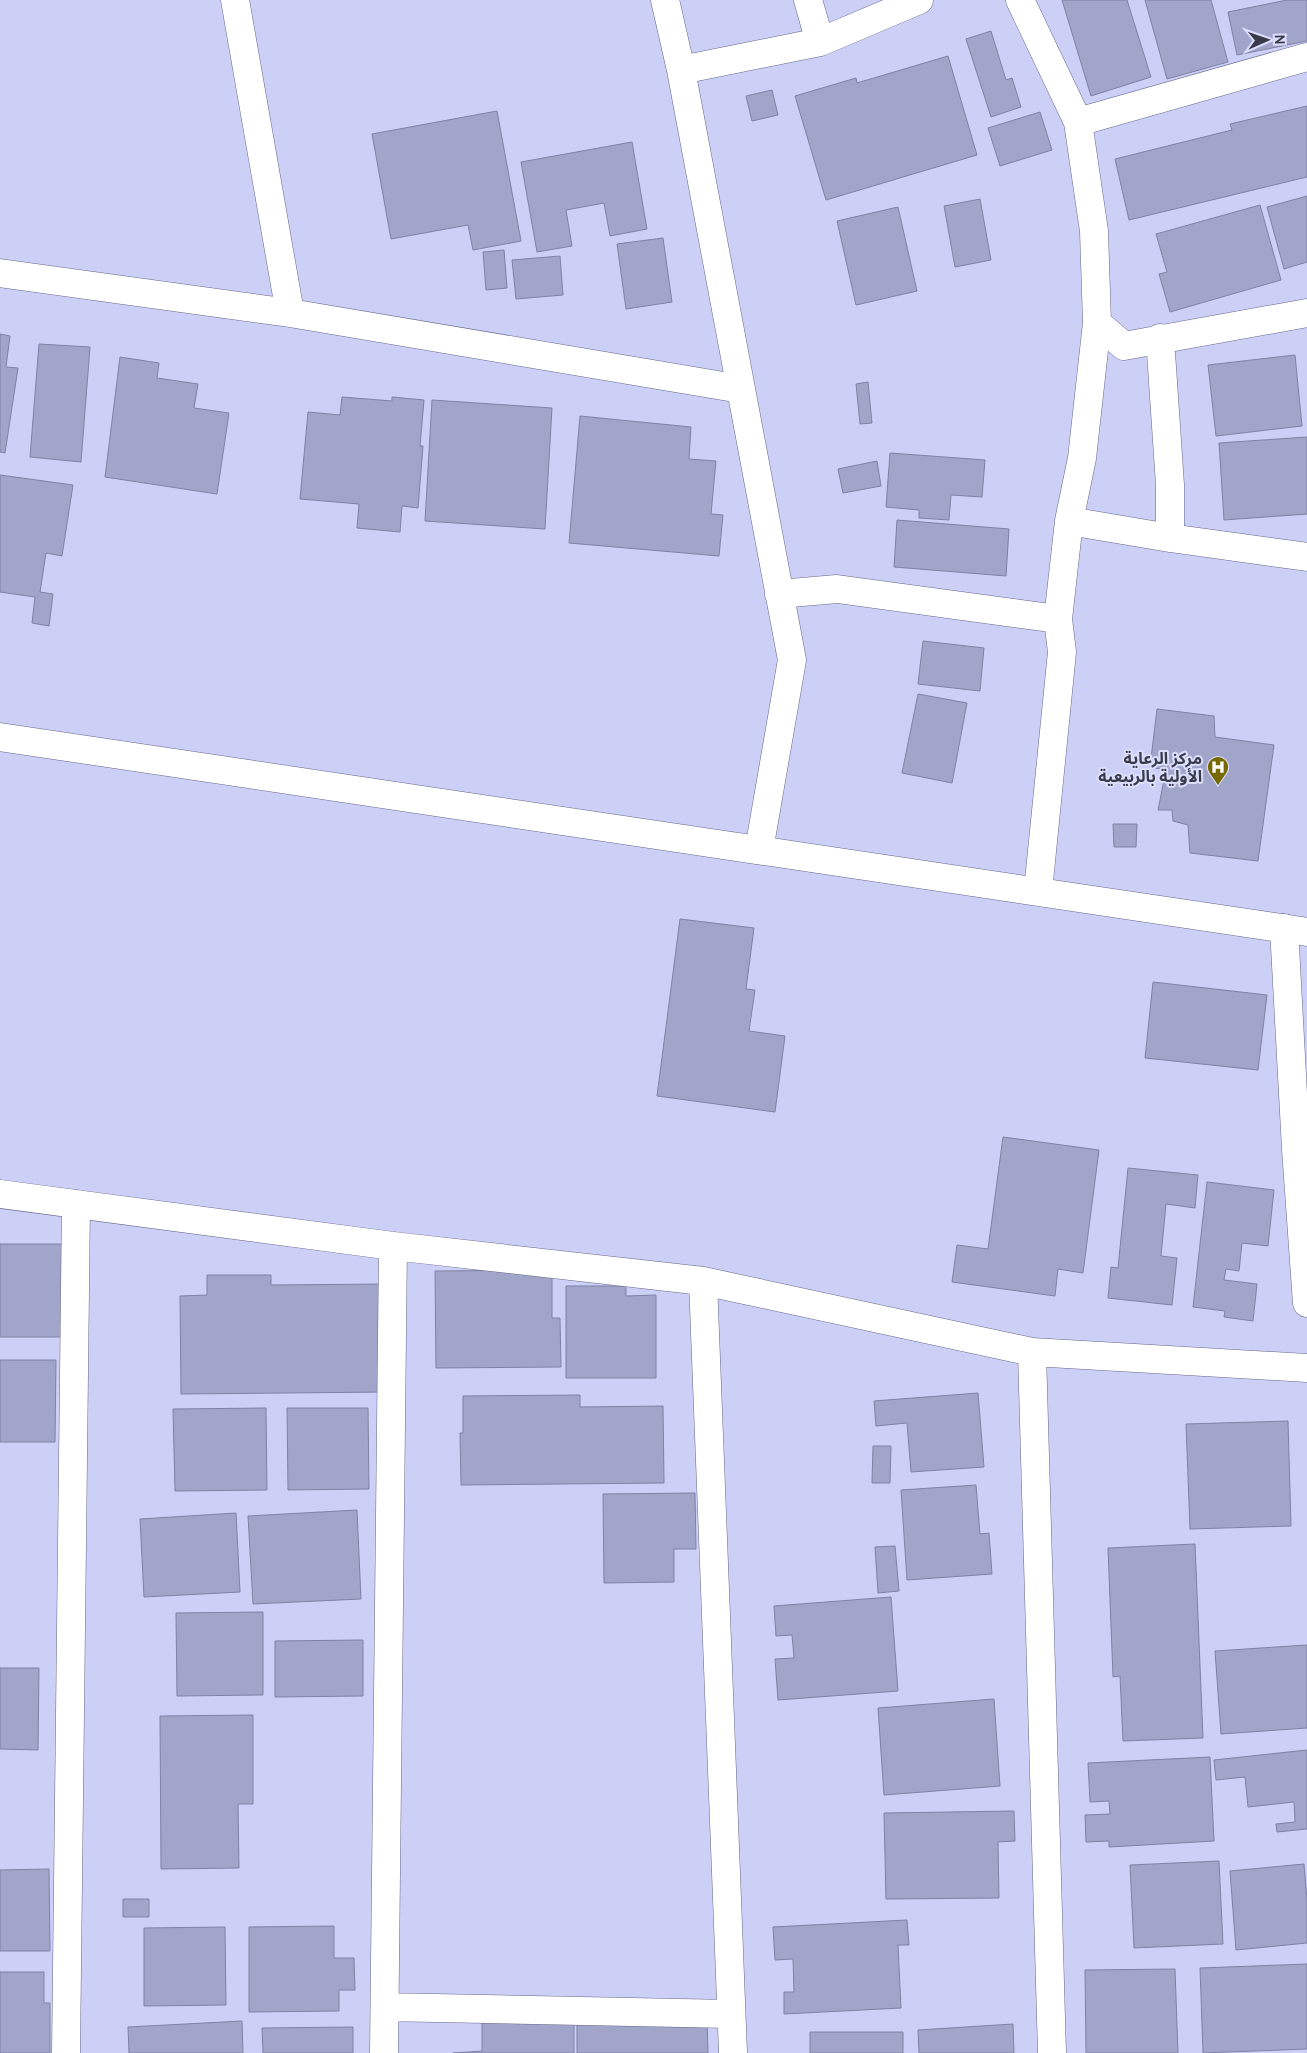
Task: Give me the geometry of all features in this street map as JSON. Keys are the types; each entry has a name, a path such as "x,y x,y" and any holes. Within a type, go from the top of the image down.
{"street":[{"path":"236,0 290,313"},
{"path":"665,0 681,70 792,660 759,850"},
{"path":"808,0 820,42"},
{"path":"681,70 820,42 919,0"},
{"path":"1020,0 1078,122 1094,231 1097,323 1082,458 1069,521 1058,619 1062,652 1038,891"},
{"path":"1078,122 1307,57"},
{"path":"0,273 290,313 740,389"},
{"path":"1097,323 1124,346 1160,338 1307,314"},
{"path":"1160,338 1170,485 1170,538"},
{"path":"1069,521 1170,538 1307,557"},
{"path":"779,594 837,589 1058,619"},
{"path":"0,737 1296,930 1296,1149 1307,1303"},
{"path":"0,1194 393,1246 703,1281 1032,1352 1307,1368"},
{"path":"66,2053 76,1204"},
{"path":"384,2053 393,1246"},
{"path":"703,1281 733,2053"},
{"path":"1032,1352 1052,2053"},
{"path":"385,2007 731,2014"}],"building":[{"path":"1062,0 1127,0 1151,77 1091,96"},
{"path":"1145,0 1211,0 1228,62 1167,79"},
{"path":"1287,0 1307,0 1307,41 1237,55 1228,12"},
{"path":"991,31 1006,80 1012,78 1021,107 991,117 966,39"},
{"path":"948,56 977,155 826,200 795,96 856,78 857,83"},
{"path":"772,90 778,115 752,121 746,96"},
{"path":"1307,106 1307,177 1129,220 1115,159 1232,130 1230,124"},
{"path":"497,111 521,241 473,250 468,225 391,239 372,134"},
{"path":"1040,112 1052,150 1000,166 988,128"},
{"path":"632,142 647,229 610,236 604,203 566,210 572,246 537,252 521,162"},
{"path":"1307,196 1307,262 1284,269 1267,207"},
{"path":"980,199 991,260 955,267 944,206"},
{"path":"1260,205 1281,280 1170,312 1159,274 1167,272 1156,234"},
{"path":"898,207 917,291 856,305 837,221"},
{"path":"663,238 672,302 626,309 617,244"},
{"path":"504,250 507,288 486,290 483,252"},
{"path":"560,256 563,295 516,299 512,260"},
{"path":"0,334 10,336 6,367 18,368 5,453 0,452"},
{"path":"39,344 90,347 81,462 30,457"},
{"path":"1295,355 1302,426 1216,436 1208,365"},
{"path":"120,357 159,363 157,378 198,384 194,408 229,413 217,494 105,477"},
{"path":"868,382 872,423 860,424 856,384"},
{"path":"342,397 392,401 392,397 424,400 420,446 423,446 418,508 402,506 400,532 357,528 359,504 300,499 308,412 340,415"},
{"path":"432,400 552,408 545,529 425,521"},
{"path":"580,416 691,427 689,459 716,461 711,514 723,515 719,556 569,543"},
{"path":"1307,437 1307,514 1224,520 1219,443"},
{"path":"890,453 985,460 982,497 951,495 949,520 919,518 919,510 886,507"},
{"path":"877,461 881,486 843,493 838,469"},
{"path":"0,475 73,485 62,556 46,553 40,592 53,594 49,626 32,623 35,597 0,592"},
{"path":"897,520 1009,529 1006,576 894,567"},
{"path":"923,641 984,648 980,691 918,684"},
{"path":"918,694 967,703 952,783 902,773"},
{"path":"1157,709 1214,716 1215,737 1274,745 1258,861 1190,853 1188,825 1173,821 1172,810 1158,810 1166,770 1150,767"},
{"path":"1113,824 1137,824 1136,847 1114,847"},
{"path":"680,919 754,928 746,989 755,990 749,1031 785,1036 775,1112 657,1096"},
{"path":"1153,982 1267,995 1258,1070 1145,1058"},
{"path":"1003,1137 1099,1150 1083,1273 1058,1269 1055,1296 952,1282 957,1245 988,1249"},
{"path":"1128,1168 1198,1175 1195,1208 1166,1204 1161,1256 1177,1258 1172,1305 1108,1298 1111,1267 1118,1268"},
{"path":"1207,1182 1274,1190 1268,1246 1242,1243 1239,1271 1226,1269 1224,1280 1257,1284 1253,1321 1224,1317 1225,1311 1193,1307"},
{"path":"0,1244 65,1244 65,1337 0,1337"},
{"path":"552,1270 552,1318 560,1318 561,1367 436,1368 435,1271"},
{"path":"207,1275 271,1275 271,1285 387,1284 388,1392 181,1394 180,1296 207,1295"},
{"path":"566,1286 626,1286 626,1296 656,1295 656,1378 566,1378"},
{"path":"0,1360 56,1360 55,1442 0,1442"},
{"path":"978,1393 984,1467 911,1472 907,1423 876,1426 874,1401"},
{"path":"580,1395 580,1407 663,1406 664,1483 461,1485 460,1433 463,1433 463,1396"},
{"path":"266,1408 267,1490 175,1491 173,1409"},
{"path":"287,1408 368,1408 369,1489 288,1490"},
{"path":"1288,1421 1291,1526 1190,1529 1186,1424"},
{"path":"873,1446 891,1446 890,1483 872,1483"},
{"path":"976,1485 980,1534 989,1533 992,1574 907,1580 901,1490"},
{"path":"695,1493 696,1549 674,1549 674,1582 604,1583 603,1494"},
{"path":"357,1510 361,1599 253,1604 248,1516"},
{"path":"236,1513 240,1592 144,1597 140,1519"},
{"path":"1195,1544 1203,1738 1123,1741 1120,1676 1113,1677 1108,1548"},
{"path":"895,1546 899,1591 878,1593 875,1547"},
{"path":"891,1597 898,1691 778,1700 775,1659 794,1658 792,1635 776,1636 774,1606"},
{"path":"263,1612 263,1695 177,1696 176,1613"},
{"path":"363,1640 363,1696 275,1697 275,1641"},
{"path":"1307,1645 1307,1728 1221,1734 1215,1651"},
{"path":"0,1668 39,1668 38,1750 0,1749"},
{"path":"994,1699 1000,1786 884,1795 878,1708"},
{"path":"253,1715 253,1804 238,1804 239,1868 161,1869 160,1716"},
{"path":"1307,1750 1307,1829 1277,1832 1276,1824 1295,1822 1294,1802 1248,1807 1245,1777 1216,1780 1214,1760"},
{"path":"1210,1757 1214,1841 1109,1847 1109,1841 1086,1842 1085,1815 1110,1814 1109,1801 1090,1802 1088,1763"},
{"path":"1014,1811 1015,1841 998,1842 999,1898 886,1899 884,1813"},
{"path":"1219,1861 1223,1944 1134,1948 1130,1865"},
{"path":"1304,1864 1307,1900 1307,1943 1236,1950 1230,1871"},
{"path":"49,1869 50,1951 0,1951 0,1870"},
{"path":"123,1899 149,1899 149,1917 123,1917"},
{"path":"907,1920 909,1945 898,1945 901,2008 784,2014 784,1992 794,1992 793,1959 775,1960 773,1927"},
{"path":"334,1926 334,1958 354,1958 355,1990 339,1990 339,2011 249,2012 249,1927"},
{"path":"225,1927 226,2005 144,2006 144,1928"},
{"path":"1307,1964 1307,2049 1203,2053 1200,1968"},
{"path":"1175,1969 1178,2053 1086,2053 1085,1970"},
{"path":"0,1972 44,1972 44,2003 50,2003 50,2053 0,2053"},
{"path":"707,2016 708,2053 577,2053 577,2018"},
{"path":"482,2017 574,2017 574,2053 453,2053 482,2051"},
{"path":"242,2021 243,2053 129,2053 128,2027"},
{"path":"1013,2024 1014,2053 919,2053 918,2030"},
{"path":"353,2027 353,2053 263,2053 262,2028"},
{"path":"810,2032 903,2032 903,2053 810,2053"}],"place":[{"name":"مركز الرعاية الأولية بالربيعية","path":"1218,786"}]}
